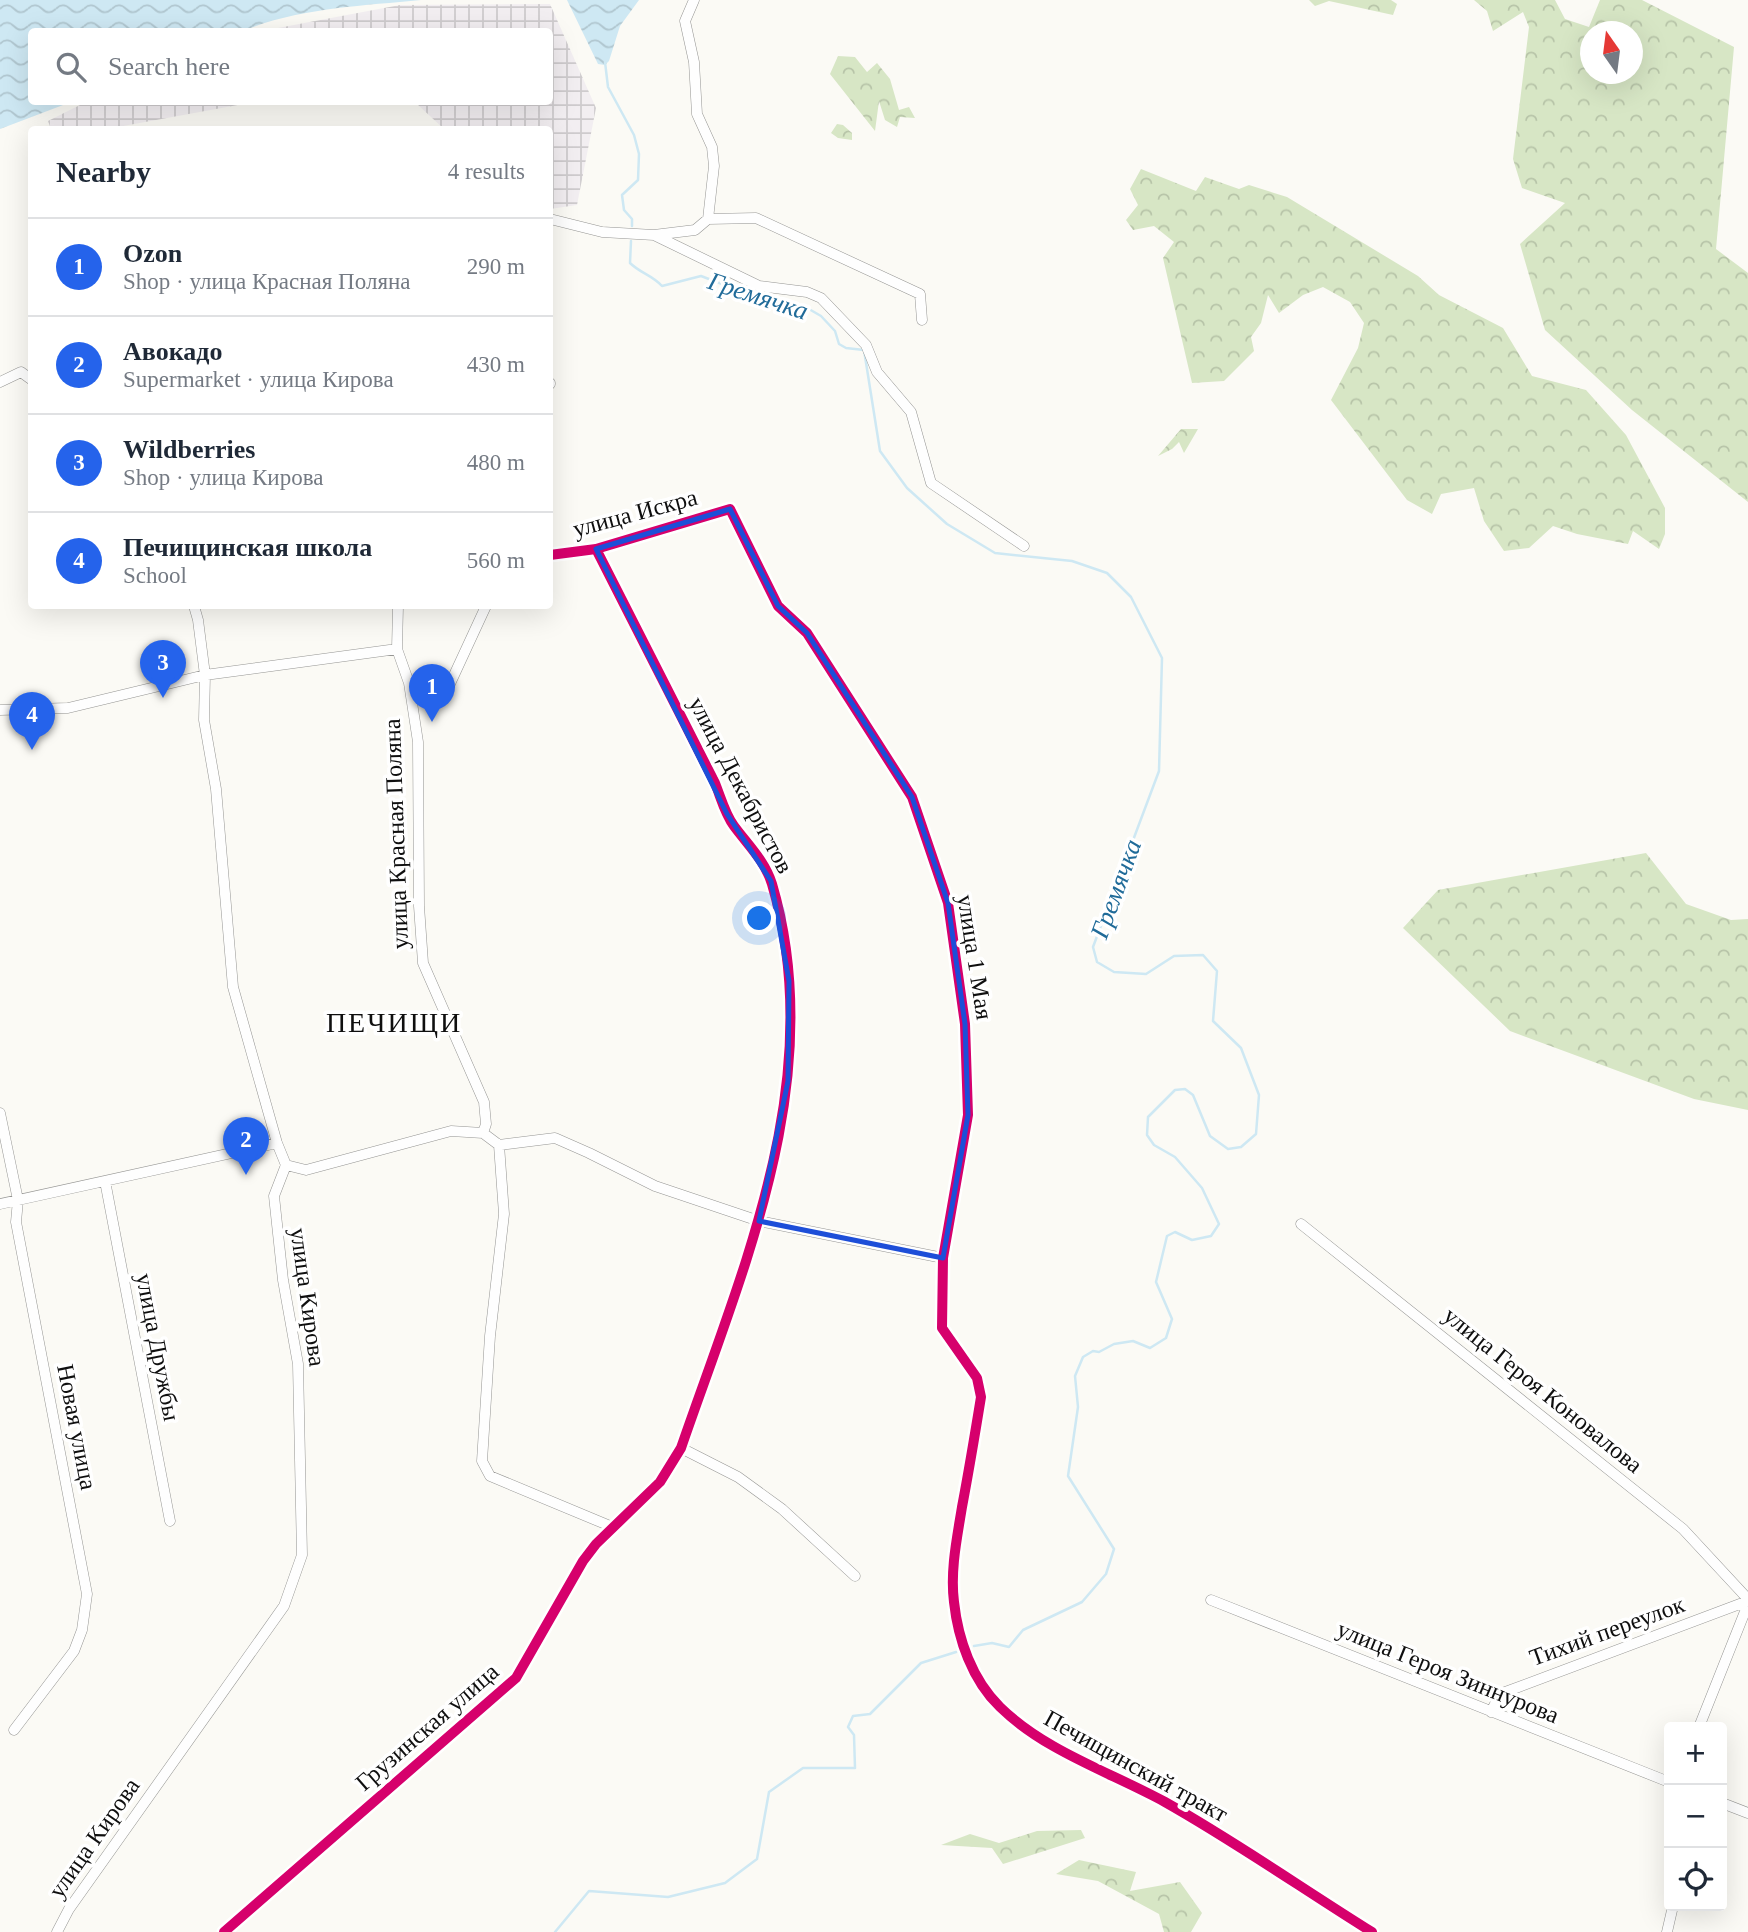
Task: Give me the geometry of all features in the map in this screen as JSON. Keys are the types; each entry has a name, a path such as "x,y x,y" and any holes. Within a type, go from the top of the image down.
{"street":[{"path":"694,0 685,21 694,62 697,114 712,146 714,166 708,219"},
{"path":"553,220 602,232 654,235 695,230 708,219 756,218 920,294 922,320"},
{"path":"654,235 759,286 807,292 821,298 866,345 877,372 911,412 931,483 1024,546"},
{"path":"0,382 21,372 28,377"},
{"name":"улица Искра","path":"553,555 596,549 730,509"},
{"name":"улица 1 Мая","path":"730,509 778,606 807,633 912,797 948,903 965,1024 968,1115 943,1258 943,1328 977,1378 981,1397 952,1582 957,1621"},
{"name":"улица Декабристов","path":"596,549 715,783 727,814 755,850 771,881 777,905 789,981 788,1081 784,1118 759,1222"},
{"path":"195,609 205,675 204,720 216,789 233,987 277,1143 286,1165 306,1170 450,1130 483,1133 499,1145 555,1138 654,1186 759,1222 943,1258"},
{"name":"улица Красная Поляна","path":"397,609 397,649 409,683 418,742 419,906 423,963 484,1102 486,1124 483,1133"},
{"path":"409,683 439,692 449,686 485,609"},
{"path":"0,710 68,708 205,675 397,649"},
{"name":"Новая улица","path":"0,1113 18,1200 16,1222 87,1594 82,1630 74,1651 15,1730"},
{"path":"0,1203 277,1143"},
{"path":"499,1145 504,1213 490,1336 482,1461 490,1476 615,1528"},
{"name":"улица Кирова","path":"57,1932 69,1909 284,1606 302,1555 298,1364 283,1280 274,1196 286,1165"},
{"name":"улица Дружбы","path":"105,1181 170,1521"},
{"name":"Грузинская улица","path":"224,1932 516,1678 583,1560 660,1482 681,1448 759,1222"},
{"name":"улица Героя Коновалова","path":"1301,1224 1683,1530 1748,1602"},
{"path":"681,1448 738,1477 771,1501 855,1576"},
{"name":"улица Героя Зиннурова","path":"1210,1600 1664,1780"},
{"path":"1701,1722 1748,1602"},
{"name":"Тихий переулок","path":"1491,1712 1500,1694 1748,1602"},
{"name":"Печищинский тракт","path":"957,1621 973,1671 998,1706 1021,1725 1070,1754 1186,1814 1372,1932"},
{"path":"1727,1805 1748,1813"},
{"path":"1667,1932 1672,1911"}],"highlighted area":[{"path":"730,509 778,606 807,633 912,797 948,903 965,1024 968,1115 943,1258 759,1221 788,1081 789,981 771,881 727,814 596,549"}],"shaded area":[{"path":"550,4 596,108 577,205 553,209 553,126 441,126 418,105 553,105 553,28 278,28 400,5"},
{"path":"80,105 238,105 123,126 50,126 48,121"}],"green space":[{"path":"1309,0 1391,0 1397,4 1393,15 1329,1 1315,6"},
{"path":"1474,0 1555,0 1565,19 1580,24 1580,84 1643,84 1643,21 1591,21 1600,0 1642,0 1734,47 1716,249 1748,273 1748,502 1632,410 1545,330 1520,244 1565,203 1522,188 1513,159 1529,27 1523,12 1493,31 1487,11"},
{"path":"838,56 855,57 867,72 877,63 890,79 899,110 909,107 915,118 900,117 897,127 885,120 879,101 875,131 830,74"},
{"path":"837,124 843,125 852,133 852,140 838,138 831,133"},
{"path":"1141,169 1196,191 1205,177 1239,189 1249,185 1287,197 1418,276 1439,295 1503,328 1532,376 1586,390 1626,435 1665,508 1665,534 1659,549 1633,531 1628,544 1577,534 1553,526 1529,548 1504,551 1484,521 1474,488 1441,494 1432,514 1407,500 1331,400 1358,348 1364,323 1350,302 1323,287 1303,295 1279,313 1268,295 1261,323 1251,337 1254,351 1224,381 1192,383 1163,258 1174,242 1154,226 1133,230 1126,220 1138,205 1130,189"},
{"path":"1181,429 1198,429 1184,453 1179,442 1158,456"},
{"path":"1646,853 1686,904 1731,920 1748,919 1748,1110 1694,1099 1510,1031 1403,928 1438,890"},
{"path":"1081,1830 1085,1838 1003,1864 992,1848 941,1845 970,1834 999,1843 1037,1831"},
{"path":"1079,1860 1136,1872 1130,1891 1180,1882 1202,1913 1191,1932 1164,1932 1159,1914 1098,1881 1056,1874"}],"water":[{"path":"0,0 421,0 308,13 251,28 28,28 28,105 63,105 0,129"},
{"path":"567,0 639,0 620,26 609,61 605,65 598,64"}],"waterway":[{"name":"Гремячка","path":"605,62 608,87 634,135 639,154 638,180 622,195 624,210 632,219 632,226"},
{"name":"Гремячка","path":"631,241 630,263 662,286 701,276 764,300 802,305 821,316 835,331 839,344 846,348 864,350 880,451 907,488 947,524 995,553 1072,561 1107,573 1131,597 1162,658 1159,771 1093,947 1097,962 1114,972 1146,974 1174,956 1203,955 1217,971 1213,1021 1241,1048 1259,1095 1256,1134 1241,1147 1228,1149 1210,1136 1193,1095 1185,1089 1175,1090 1148,1117 1147,1135 1154,1145 1175,1157 1202,1188 1219,1224 1211,1236 1192,1240 1175,1232 1167,1236 1156,1282 1172,1319 1166,1338 1150,1348 1133,1341 1114,1344 1099,1352 1093,1351 1083,1357 1075,1376 1078,1407 1068,1476 1114,1549 1106,1574 1082,1602 1023,1630 1009,1647 992,1643 974,1646"},
{"name":"Гремячка","path":"555,1932 589,1891 668,1897 725,1883 757,1859 769,1792 803,1768 855,1768 854,1735 848,1727 853,1716 870,1714 921,1663 956,1652"}],"cycle path":[{"path":"553,555 596,549 730,509 778,606 807,633 912,797 948,903 965,1024 968,1115 943,1258 942,1328 977,1378 981,1397 956,1543 953,1578 959,1630 974,1672 1000,1707 1037,1736 1191,1817 1372,1932"},
{"path":"224,1932 516,1678 583,1561 596,1544 660,1482 681,1448 752,1241 771,1171 785,1100 791,1028 787,956 772,884 761,861 728,816 715,783 596,549"}],"place":[{"name":"Wildberries","path":"163,698"},
{"name":"Ozon","path":"432,722"},
{"name":"Печищинская школа","path":"32,750"},
{"name":"Авокадо","path":"246,1175"}],"district":[{"name":"ПЕЧИЩИ","path":"394,1022"}]}
